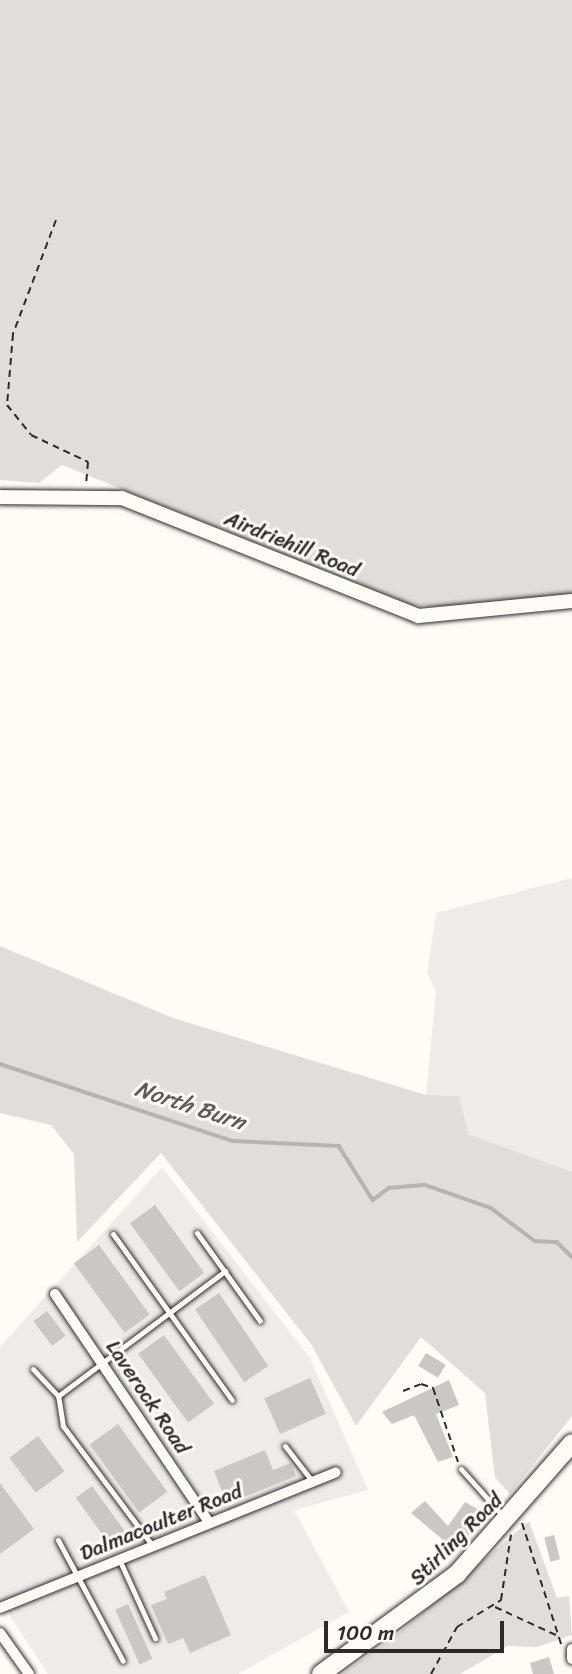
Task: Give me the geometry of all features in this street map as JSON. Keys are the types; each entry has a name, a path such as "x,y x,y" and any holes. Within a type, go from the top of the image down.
{"main road":[{"name":"Stirling Road","path":"321,1674 431,1598 509,1520 571,1445"}],"street":[{"name":"Airdriehill Road","path":"0,497 80,494 122,498 418,616 572,601"},
{"name":"Laverock Road","path":"55,1294 209,1522"},
{"name":"Dalmacoulter Road","path":"0,1608 336,1472"},
{"path":"0,1633 29,1674"}],"lane":[{"path":"197,1233 260,1321"},
{"path":"113,1234 232,1400"},
{"path":"58,1396 225,1272"},
{"path":"33,1369 58,1396 64,1426 152,1546"},
{"path":"285,1446 312,1481"},
{"path":"461,1469 509,1520"},
{"path":"58,1540 82,1574 123,1661"},
{"path":"120,1559 155,1638"}],"path":[{"path":"56,220 13,334 8,405 31,435 88,462 89,480 80,494"},
{"path":"402,1391 421,1384 433,1388 461,1469"},
{"path":"431,1674 457,1627 494,1607 512,1562 509,1520"},
{"path":"509,1520 559,1646 571,1652"},
{"path":"494,1607 556,1635"}],"shaded area":[{"path":"0,0 572,0 572,593 456,607 410,605 62,465 39,483 0,480"},
{"path":"572,878 572,1172 467,1134 459,1096 426,1095 436,991 427,974 436,913"},
{"path":"0,946 173,1018 426,1095 459,1096 468,1134 572,1172 572,1416 510,1494 495,1478 485,1393 421,1337 356,1426 311,1344 161,1153 77,1242 74,1154 51,1125 0,1113"},
{"path":"162,1167 310,1358 368,1490 294,1510 349,1612 238,1674 48,1674 0,1601 0,1347"},
{"path":"529,1521 557,1598 569,1596 572,1635 537,1647 508,1646 460,1674 342,1674 398,1634"}],"building":[{"path":"155,1205 204,1273 179,1291 130,1223"},
{"path":"99,1245 150,1315 124,1333 74,1263"},
{"path":"219,1293 268,1366 244,1382 195,1309"},
{"path":"47,1311 66,1336 52,1346 33,1321"},
{"path":"164,1335 214,1404 188,1423 138,1354"},
{"path":"426,1353 446,1365 438,1378 418,1366"},
{"path":"310,1378 326,1414 280,1434 264,1398"},
{"path":"449,1380 459,1405 436,1414 453,1457 438,1462 414,1415 392,1424 382,1412"},
{"path":"118,1424 167,1492 139,1513 90,1445"},
{"path":"38,1436 64,1471 36,1493 9,1458"},
{"path":"265,1450 273,1470 291,1463 296,1476 227,1504 214,1471"},
{"path":"0,1483 34,1529 0,1554"},
{"path":"92,1486 127,1535 111,1546 76,1498"},
{"path":"425,1501 448,1526 465,1502 488,1515 455,1550 411,1513"},
{"path":"554,1535 560,1559 550,1562 544,1537"},
{"path":"205,1575 231,1635 190,1653 183,1638 168,1644 151,1605 167,1599 164,1592"},
{"path":"128,1604 152,1659 140,1665 115,1610"},
{"path":"549,1657 554,1674 533,1674 530,1663"}],"waterway":[{"name":"North Burn","path":"0,1064 233,1141 339,1146 373,1200 389,1188 425,1185 491,1208 535,1241 557,1242 572,1257"}]}
